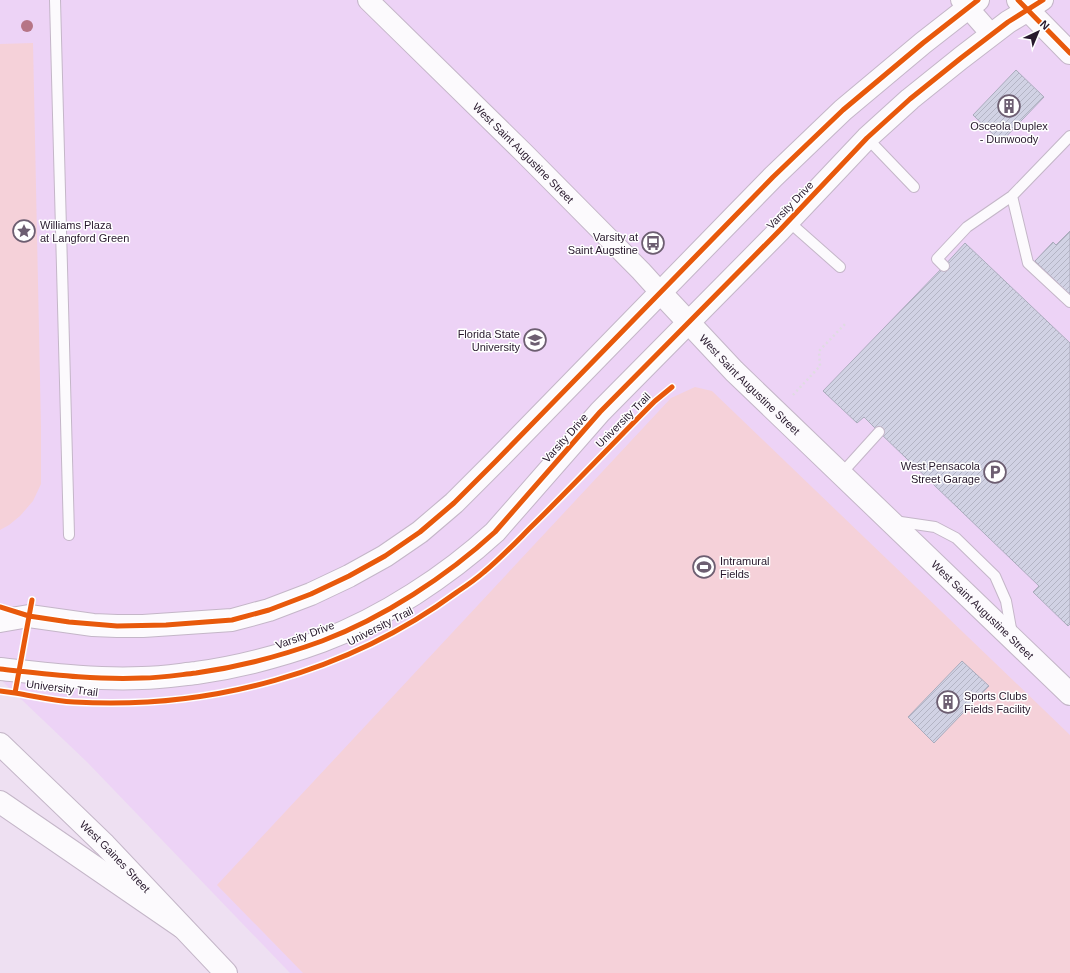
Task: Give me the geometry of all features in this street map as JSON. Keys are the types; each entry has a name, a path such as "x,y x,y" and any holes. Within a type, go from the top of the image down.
{"main road":[{"path":"0,608 29,616 87,624 116,626 166,625 232,620 269,610 311,594 349,576 385,556 420,532 454,503 773,177 842,110 969,3"},
{"path":"1030,3 1070,53"},
{"name":"Varsity Drive","path":"0,669 99,678 128,679 164,677 231,667 286,654 323,641 365,622 430,583 487,539 600,412 788,221 867,138 910,99 1030,3"},
{"name":"West Saint Augustine Street","path":"660,292 734,371 1012,639 1068,690"},
{"path":"0,621 29,616"},
{"name":"West Gaines Street","path":"0,744 95,836 226,973"},
{"path":"0,802 182,927"}],"street":[{"name":"West Saint Augustine Street","path":"368,0 524,153 660,292"},
{"path":"969,3 991,34"}],"lane":[{"path":"55,0 69,535"},
{"path":"944,266 937,259 967,227 1012,196 1070,136"},
{"path":"867,138 914,187"},
{"path":"1012,196 1028,263 1070,302"},
{"path":"788,221 840,267"},
{"path":"841,474 880,432"},
{"path":"889,520 934,527 956,538 996,576 1006,601 1012,639"}],"path":[{"path":"793,395 820,366 819,351 846,323"}],"shaded area":[{"name":"Florida State University","path":"0,0 1070,0 1070,973 290,973 87,762 0,679"},
{"name":"Williams Plaza at Langford Green","path":"33,43 41,484 33,501 20,516 0,530 0,44"},
{"name":"Intramural Fields","path":"695,387 712,391 1070,735 1070,973 303,973 217,885 671,398"}],"building":[{"name":"Osceola Duplex - Dunwoody","path":"1016,70 1044,97 1001,142 973,115"},
{"path":"1070,231 1070,295 1035,261 1053,242 1056,245"},
{"name":"West Pensacola Street Garage","path":"965,243 1070,343 1070,624 1068,626 1033,592 1039,586 864,417 857,423 823,391"},
{"name":"Sports Clubs Fields Facility","path":"962,661 989,686 934,743 908,717"}],"cycle path":[{"path":"0,607 29,616 69,622 117,626 166,625 232,620 269,610 311,594 349,576 385,556 420,532 454,503 773,177 843,110 923,43 978,0"},
{"path":"1018,0 1070,53"},
{"name":"University Trail","path":"0,669 71,676 149,678 228,668 291,651 345,632 391,608 435,580 495,532 600,412 780,230 867,138 910,99 961,58 1008,22 1043,0"},
{"name":"University Trail","path":"15,693 52,700 74,702 125,703 175,700 226,692 275,680 323,665 370,644 414,620 481,575 514,544 655,401 672,387"},
{"path":"0,691 15,693 32,600"}],"place":[{"name":"Osceola Duplex - Dunwoody","path":"1009,106"},
{"name":"Williams Plaza at Langford Green","path":"24,231"},
{"name":"Varsity at Saint Augstine","path":"653,243"},
{"name":"Florida State University","path":"535,340"},
{"name":"West Pensacola Street Garage","path":"995,472"},
{"name":"Intramural Fields","path":"704,567"},
{"name":"Sports Clubs Fields Facility","path":"948,702"}]}
